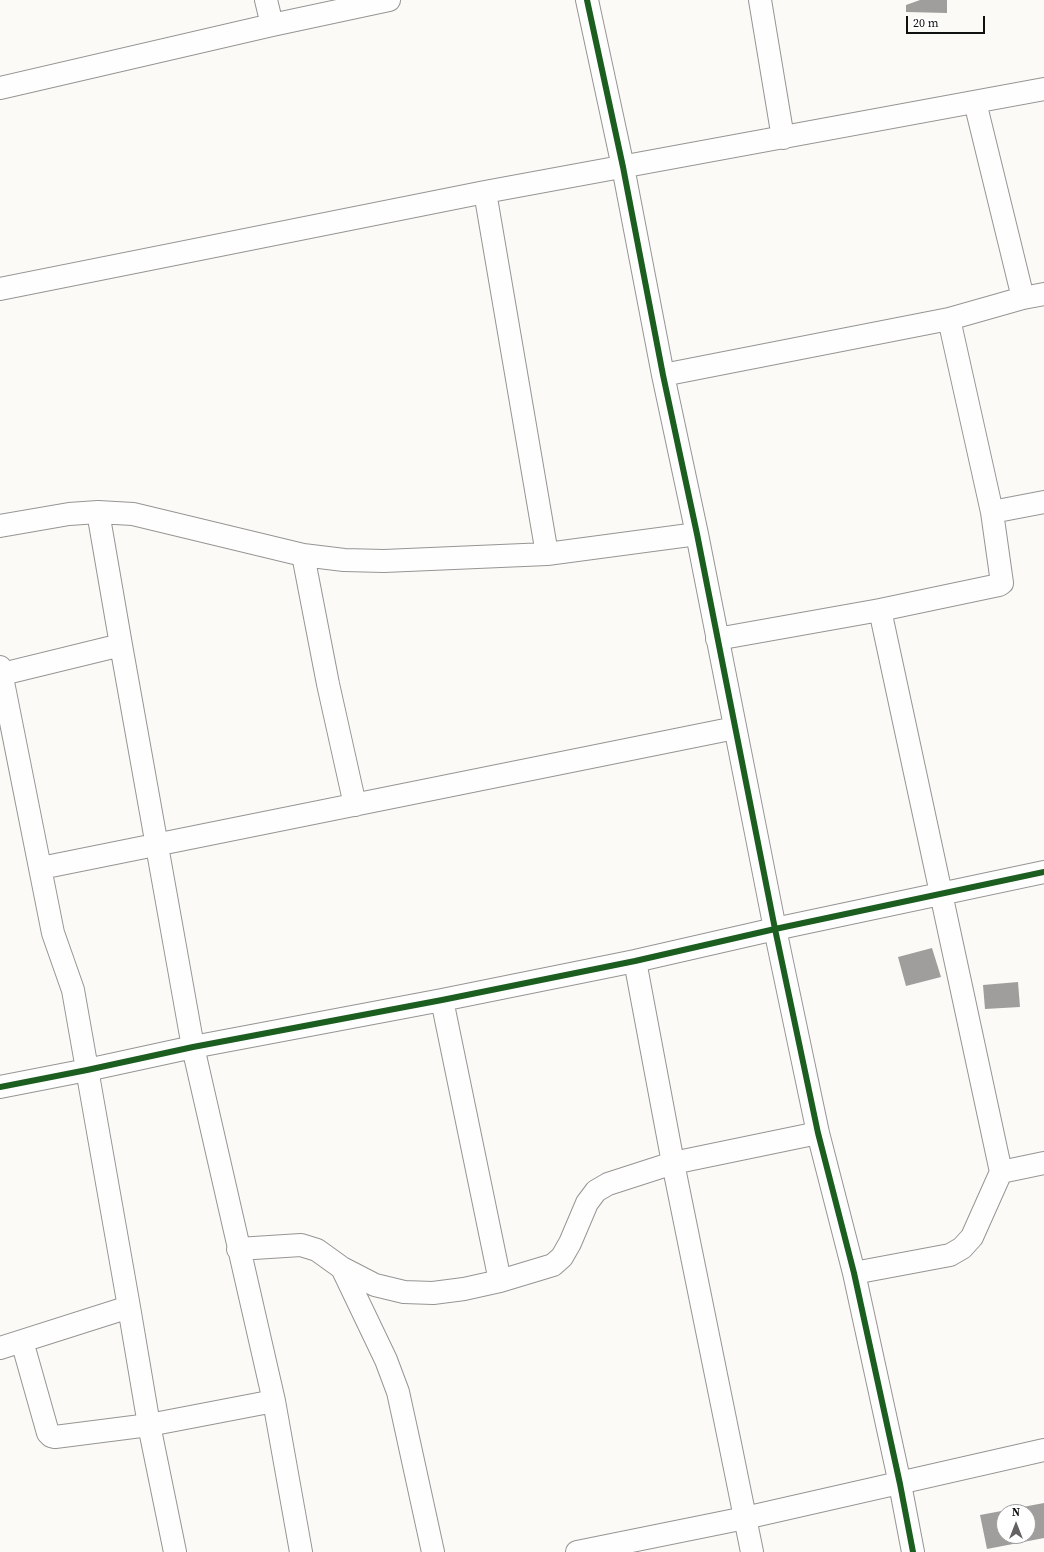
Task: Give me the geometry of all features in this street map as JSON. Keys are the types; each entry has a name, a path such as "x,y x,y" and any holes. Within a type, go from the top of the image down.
{"street":[{"path":"266,0 272,25"},
{"path":"0,88 272,25 389,0"},
{"path":"587,0 623,167 663,375 697,534 775,928 818,1133 854,1273 900,1484 913,1552"},
{"path":"760,0 783,138"},
{"path":"0,289 486,192 1044,89"},
{"path":"663,375 949,319 1034,296 975,102"},
{"path":"486,192 547,554"},
{"path":"717,639 880,610 999,585 1002,583 992,512 949,319"},
{"path":"992,512 1044,502"},
{"path":"0,526 69,514 98,512 132,514 303,555 344,560 384,561 547,554 697,534"},
{"path":"98,512 193,1047 274,1401 301,1552"},
{"path":"303,555 328,684 355,805"},
{"path":"854,1273 950,1255 962,1248 972,1236 1001,1172 880,610"},
{"path":"121,645 1,671 6,727 41,868 53,933 73,990 129,1307 148,1425 175,1552"},
{"path":"41,868 735,728"},
{"path":"0,1087 193,1047 442,1000 635,961 775,928 1044,872"},
{"path":"635,961 673,1163 752,1552"},
{"path":"442,1000 500,1281"},
{"path":"238,1249 301,1245 317,1250 342,1268 375,1285 404,1292 433,1293 464,1289 500,1281 553,1265 562,1257 570,1243 587,1203 596,1191 608,1184 673,1163 818,1133"},
{"path":"1001,1172 1044,1163"},
{"path":"342,1268 386,1360 398,1392 433,1552"},
{"path":"0,1348 129,1307"},
{"path":"22,1341 48,1433 55,1437 148,1425 274,1401"},
{"path":"577,1552 745,1518 900,1484 1044,1450"}],"building":[{"path":"920,0 947,0 947,13 906,12 906,5"},
{"path":"932,948 941,977 906,986 898,957"},
{"path":"1018,982 1020,1007 985,1009 983,985"},
{"path":"1044,1503 1044,1538 1036,1540 1036,1504"},
{"path":"996,1512 996,1544 1013,1544 987,1549 980,1515"}],"cycle path":[{"path":"587,0 623,167 663,375 697,534 775,929 818,1133 854,1273 900,1484 913,1552"},
{"path":"0,1087 193,1047 442,1000 635,961 775,929 1044,872"}]}
